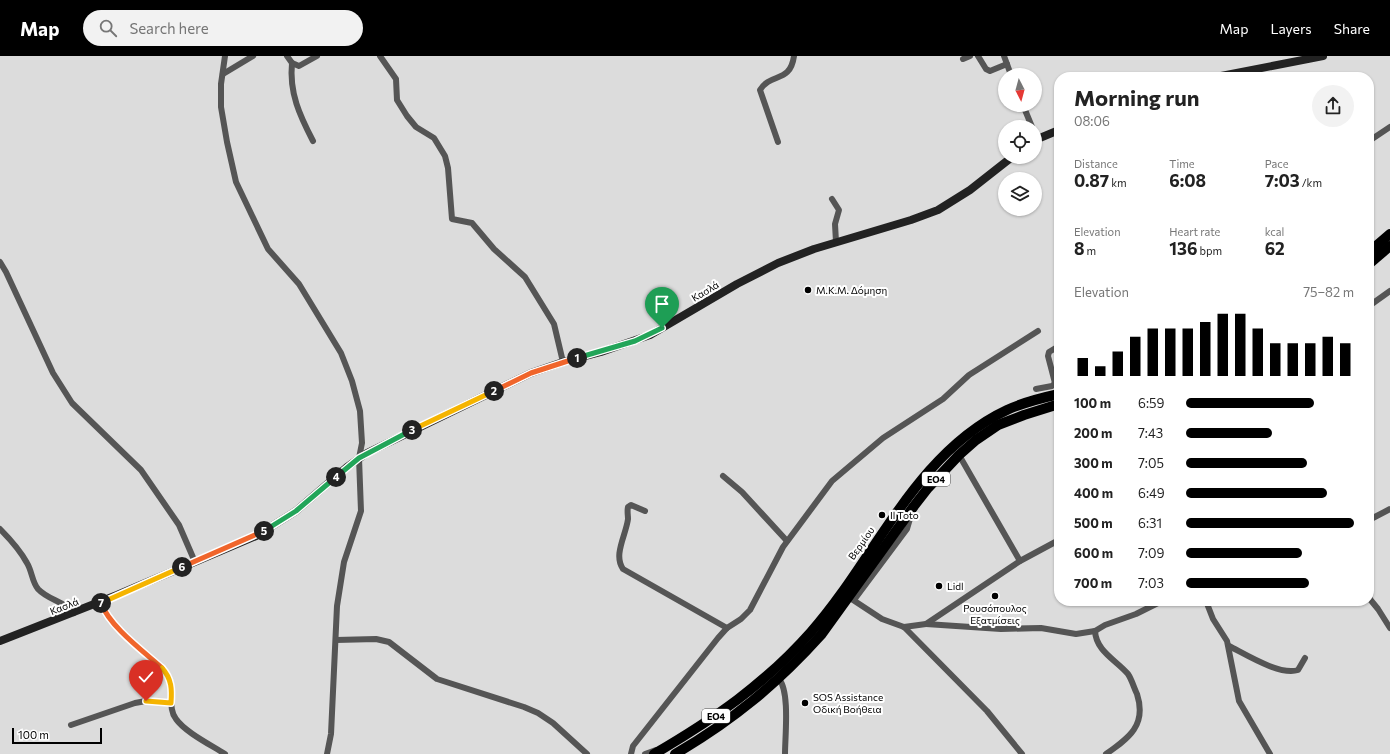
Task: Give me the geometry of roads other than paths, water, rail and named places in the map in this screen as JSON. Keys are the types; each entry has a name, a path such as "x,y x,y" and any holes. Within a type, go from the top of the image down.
{"main road":[{"path":"1374,248 1390,234"},
{"path":"1374,260 1390,246"},
{"name":"Βερμίου","path":"848,596 906,500 941,458 961,440 983,424 1008,410 1033,400 1054,395"},
{"name":"Βερμίου","path":"776,675 813,630 848,596 928,488 959,455 976,440 998,425 1054,406"},
{"name":"ΕΟ4","path":"654,754 776,675"},
{"name":"ΕΟ4","path":"675,754 733,717 776,675"}],"street":[{"path":"225,56 221,84 221,107 226,142 236,182 268,249 298,284 344,360 360,411 362,443 359,458 361,511 344,562 338,606 331,734 327,754"},
{"path":"223,74 253,56"},
{"path":"287,56 292,64 292,86 296,105 313,141"},
{"path":"292,64 303,65 317,56"},
{"path":"380,56 396,80 397,100 407,116 416,127 434,138 445,156 448,168 452,219 472,223 494,249 525,277 554,324 563,362"},
{"path":"778,142 760,90 766,83 787,74 793,64 794,56"},
{"path":"963,59 970,56"},
{"path":"978,56 986,69 990,71 1007,64"},
{"path":"1004,56 1008,68"},
{"path":"1241,72 1322,56"},
{"path":"1374,138 1390,127"},
{"path":"1042,136 1054,132"},
{"name":"Κασλά","path":"0,641 74,613 249,539 296,511 359,458 396,438 516,380 563,362 642,339 768,268 792,257 836,242 911,220 938,210 970,190 1003,164"},
{"path":"832,198 839,210 835,224 836,242"},
{"path":"0,262 53,373 72,403 141,470 179,525 195,562"},
{"path":"1374,302 1390,291"},
{"path":"631,754 633,746 681,682 726,628 741,619 750,610 775,559 786,541 832,481 874,445 943,399 972,373 1038,332"},
{"path":"1054,349 1049,352 1048,356 1054,376"},
{"path":"1036,390 1052,386 1054,384"},
{"path":"959,455 1020,561"},
{"path":"723,476 742,492 786,541"},
{"path":"645,511 631,505 628,507 628,518 619,557 620,565 627,572 726,628"},
{"path":"1374,517 1390,509"},
{"path":"0,529 13,542 28,564 36,587 41,592 68,606 74,613"},
{"path":"926,624 1020,561 1054,543"},
{"path":"848,596 882,619 904,627 988,711 1022,754"},
{"path":"100,602 104,611 115,625 167,674 172,685 171,703 176,719 185,728 225,754"},
{"path":"1374,604 1390,628"},
{"path":"904,627 926,624 1001,629 1041,628 1076,634 1095,631 1105,625 1136,614 1152,606"},
{"path":"1208,606 1213,619 1228,646 1237,696 1270,754"},
{"path":"1095,631 1096,638 1100,646 1128,675 1139,702 1139,720 1133,733 1106,754"},
{"path":"336,640 376,639 389,642 437,679 524,707 538,713 553,723 587,754"},
{"path":"1228,646 1278,670 1290,672 1298,670 1305,658"},
{"path":"776,675 783,684 785,694 785,754"},
{"path":"71,725 135,703 146,701 171,703"},
{"path":"645,754 676,741"}],"place":[{"name":"Μ.Κ.Μ. Δόμηση","path":"808,290"},
{"name":"Il Toto","path":"882,515"},
{"name":"Lidl","path":"939,586"},
{"name":"Ρουσόπουλος Εξατμίσεις","path":"995,596"},
{"name":"SOS Assistance Οδική Βοήθεια","path":"805,703"}]}
